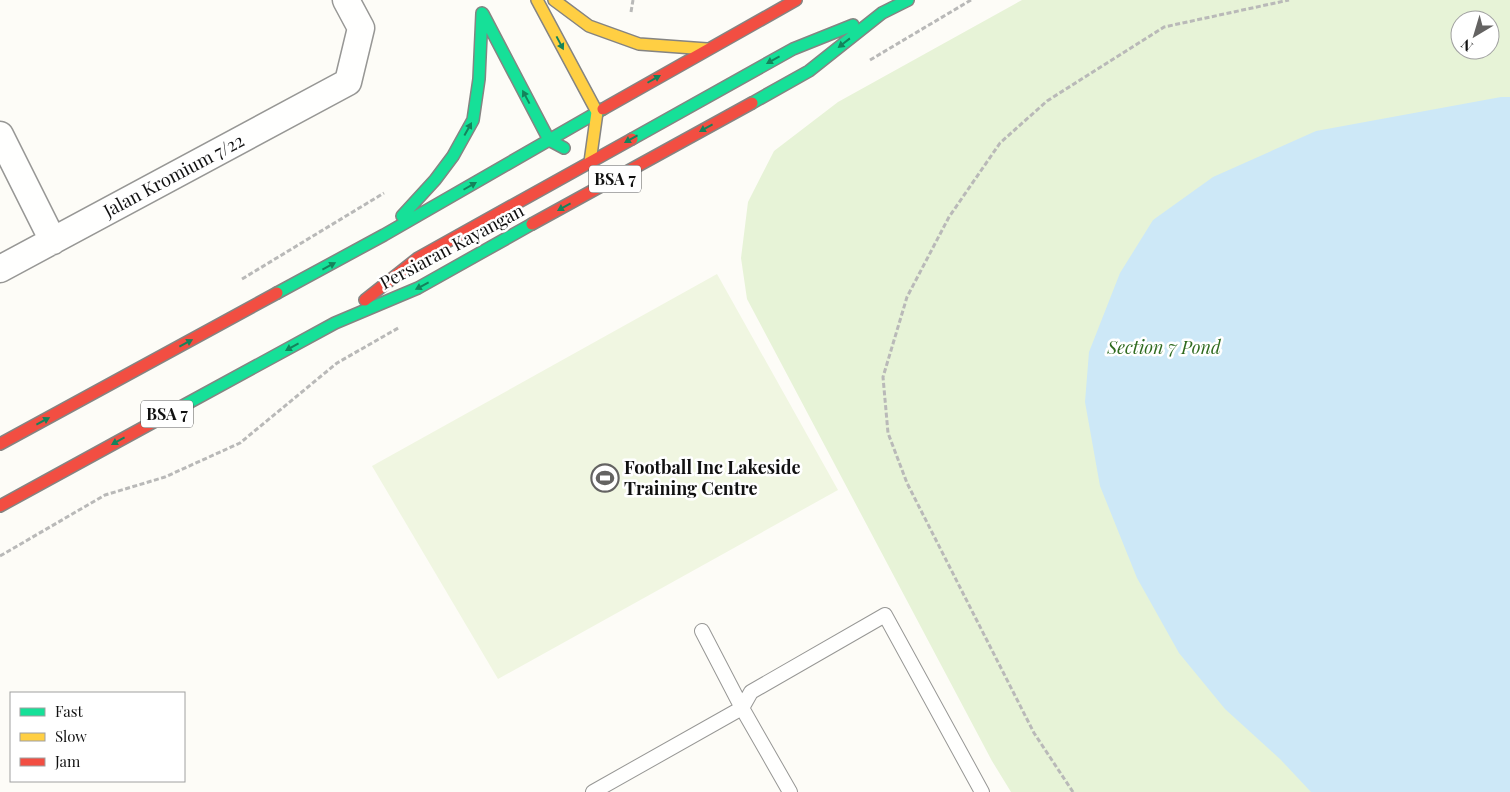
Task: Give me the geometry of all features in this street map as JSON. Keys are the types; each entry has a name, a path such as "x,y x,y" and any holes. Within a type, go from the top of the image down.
{"main road":[{"path":"475,0 549,140 582,158"},
{"path":"537,0 597,112 582,158"},
{"path":"554,0 588,26 639,44 707,49"},
{"path":"0,444 384,235 707,49 796,0"},
{"name":"Persiaran Kayangan","path":"0,506 335,323 418,288 809,71 882,13 908,0"},
{"path":"384,235 435,180 453,156 473,120 479,79 482,12"},
{"path":"335,323 418,258 582,158 793,49 882,13"}],"street":[{"name":"Jalan Kromium 7/22","path":"0,269 348,82 362,28 346,0"},
{"path":"0,135 53,241"}],"lane":[{"path":"593,792 742,708 751,692 885,615 982,792"},
{"path":"702,631 742,708 790,792"}],"path":[{"path":"625,39 633,0"},
{"path":"1073,792 1034,733 907,483 888,433 883,377 907,297 949,217 1000,143 1047,101 1164,28 1288,0"},
{"path":"237,282 390,189"}],"green space":[{"name":"Section 7 Pond","path":"1022,0 1510,0 1510,792 1011,792 992,761 747,299 741,258 748,202 774,151 838,102"},
{"name":"Football Inc Lakeside Training Centre","path":"717,274 838,490 498,679 372,466"}],"water":[{"name":"Section 7 Pond","path":"1501,97 1510,97 1510,792 1311,792 1280,759 1225,709 1179,653 1137,578 1100,486 1085,402 1089,352 1120,273 1153,220 1213,177 1316,131"}],"traffic: fast":[{"path":"752,103 809,71 882,13 908,0"},
{"path":"402,216 435,180 453,156 473,120 479,79 482,13"},
{"path":"483,14 549,140 564,148"},
{"path":"632,139 793,49 853,25"},
{"path":"277,293 384,235 603,109"},
{"path":"179,408 335,323 418,288 532,224"}],"traffic: slow":[{"path":"537,0 597,112 590,162"},
{"path":"554,0 589,26 639,44 707,49"}],"traffic: jam":[{"path":"603,109 796,0"},
{"path":"532,224 752,103"},
{"path":"365,300 418,258 632,139"},
{"path":"0,444 277,293"},
{"path":"0,506 179,408"}],"place":[{"name":"Football Inc Lakeside Training Centre","path":"605,478"}]}
